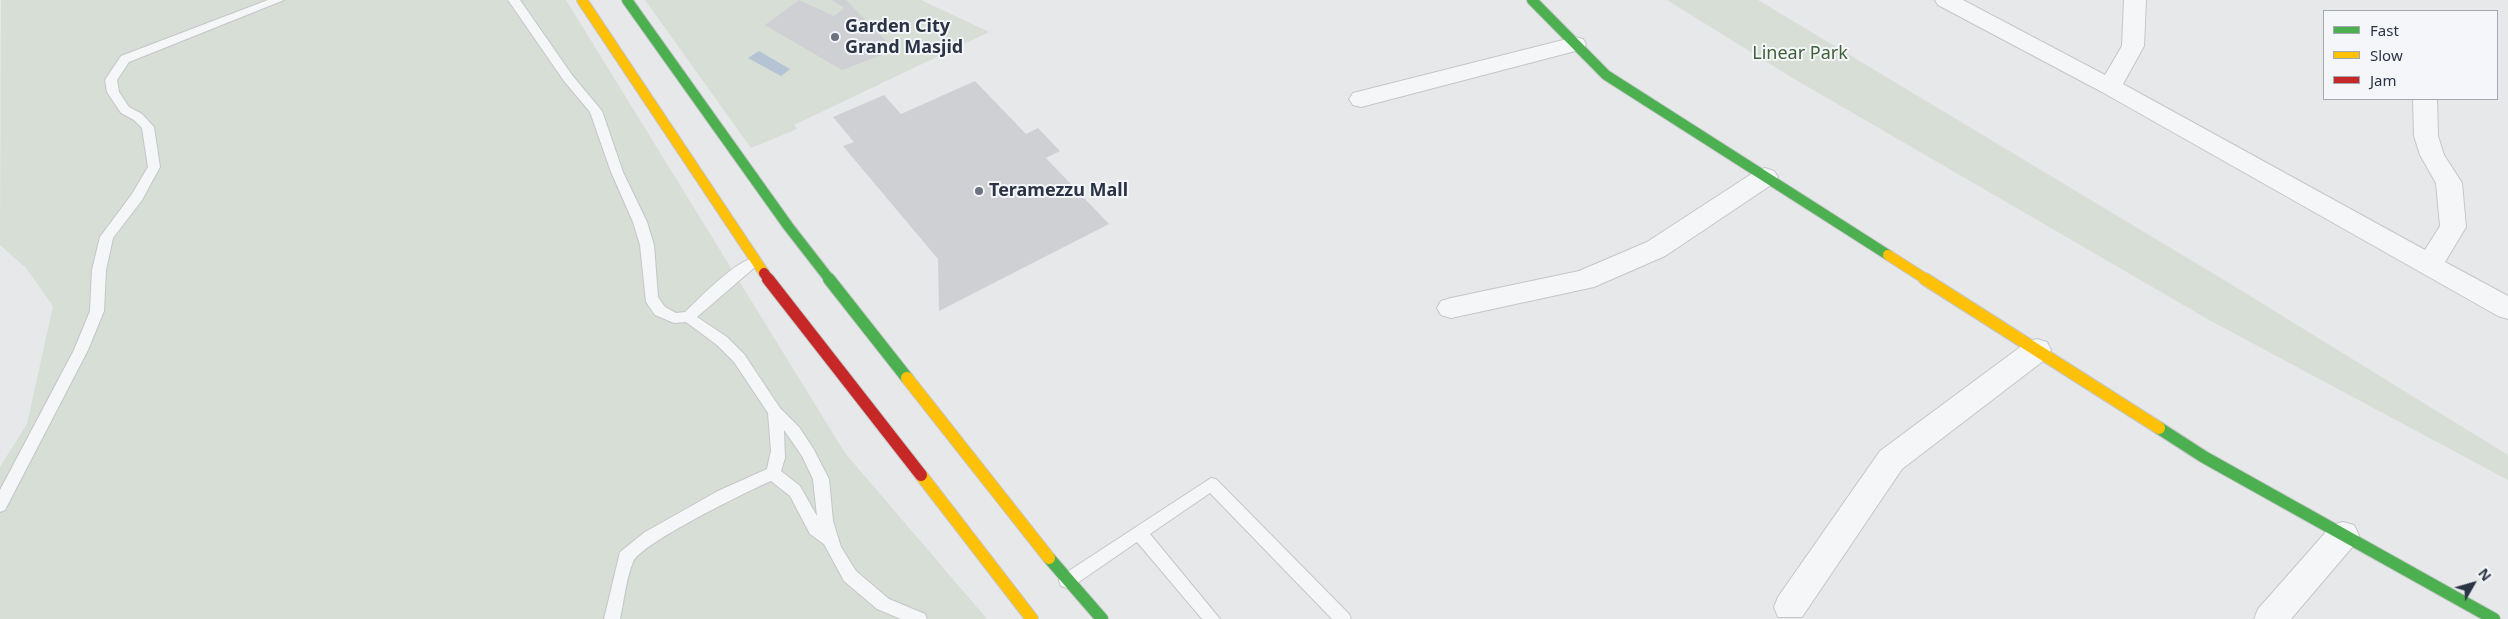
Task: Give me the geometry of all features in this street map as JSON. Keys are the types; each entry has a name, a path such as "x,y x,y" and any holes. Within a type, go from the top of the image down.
{"street":[{"path":"582,0 755,262 1032,619"},
{"path":"627,0 788,226 1067,581 1102,619"},
{"path":"1532,0 1606,75 2204,457 2494,619"},
{"path":"1946,0 2110,88 2508,309"},
{"path":"2110,88 2133,46 2135,0"},
{"path":"1360,99 1575,44"},
{"path":"2425,100 2426,136 2432,156 2449,183 2453,228 2430,265"},
{"path":"1452,308 1584,280 1656,249 1765,177"},
{"path":"1790,607 1891,460 2037,350"},
{"path":"2270,619 2344,535"}],"lane":[{"path":"0,505 81,350 97,311 99,270 108,236 137,197 154,166 148,127 138,117 126,110 117,99 112,92 111,80 125,59 278,0"},
{"path":"514,0 568,78 596,111 617,172 640,222 647,245 651,298 660,311 674,318 688,317 739,271 755,262"},
{"path":"688,317 722,341 739,358 775,412 794,431 821,479 825,521 830,539 834,550 850,576 883,604 919,619"},
{"path":"612,619 626,557 651,537 723,496 773,473 779,456 774,427 775,412"},
{"path":"773,473 795,491 816,529 830,539"},
{"path":"1067,581 1140,534 1211,484 1343,619"},
{"path":"1140,534 1212,619"}],"green space":[{"path":"1,0 566,0 845,453 987,619 0,619 0,467 27,424 53,306 26,268 0,245"},
{"path":"645,0 921,0 989,32 794,125 797,129 751,148"},
{"name":"Linear Park","path":"1667,0 1758,0 2229,283 2508,455 2508,480 2211,321 1791,77"}],"water":[{"path":"759,51 790,69 781,76 748,58"}],"building":[{"name":"Garden City Grand Masjid","path":"799,0 834,16 845,8 831,0 846,0 895,50 842,70 765,25"},
{"name":"Teramezzu Mall","path":"975,81 1026,134 1038,128 1060,151 1046,158 1109,224 939,311 938,259 843,146 854,142 833,117 884,95 901,114"}],"traffic: fast":[{"path":"627,0 788,226 907,378"},
{"path":"1532,0 1606,75 1888,255"},
{"path":"2159,428 2204,457 2494,619"},
{"path":"1049,558 1102,619"}],"traffic: slow":[{"path":"582,0 764,273"},
{"path":"1888,255 2159,428"},
{"path":"907,378 1049,558"},
{"path":"921,475 1032,619"}],"traffic: jam":[{"path":"764,273 921,475"}],"place":[{"name":"Garden City Grand Masjid","path":"835,37"},
{"name":"Teramezzu Mall","path":"979,191"}]}
